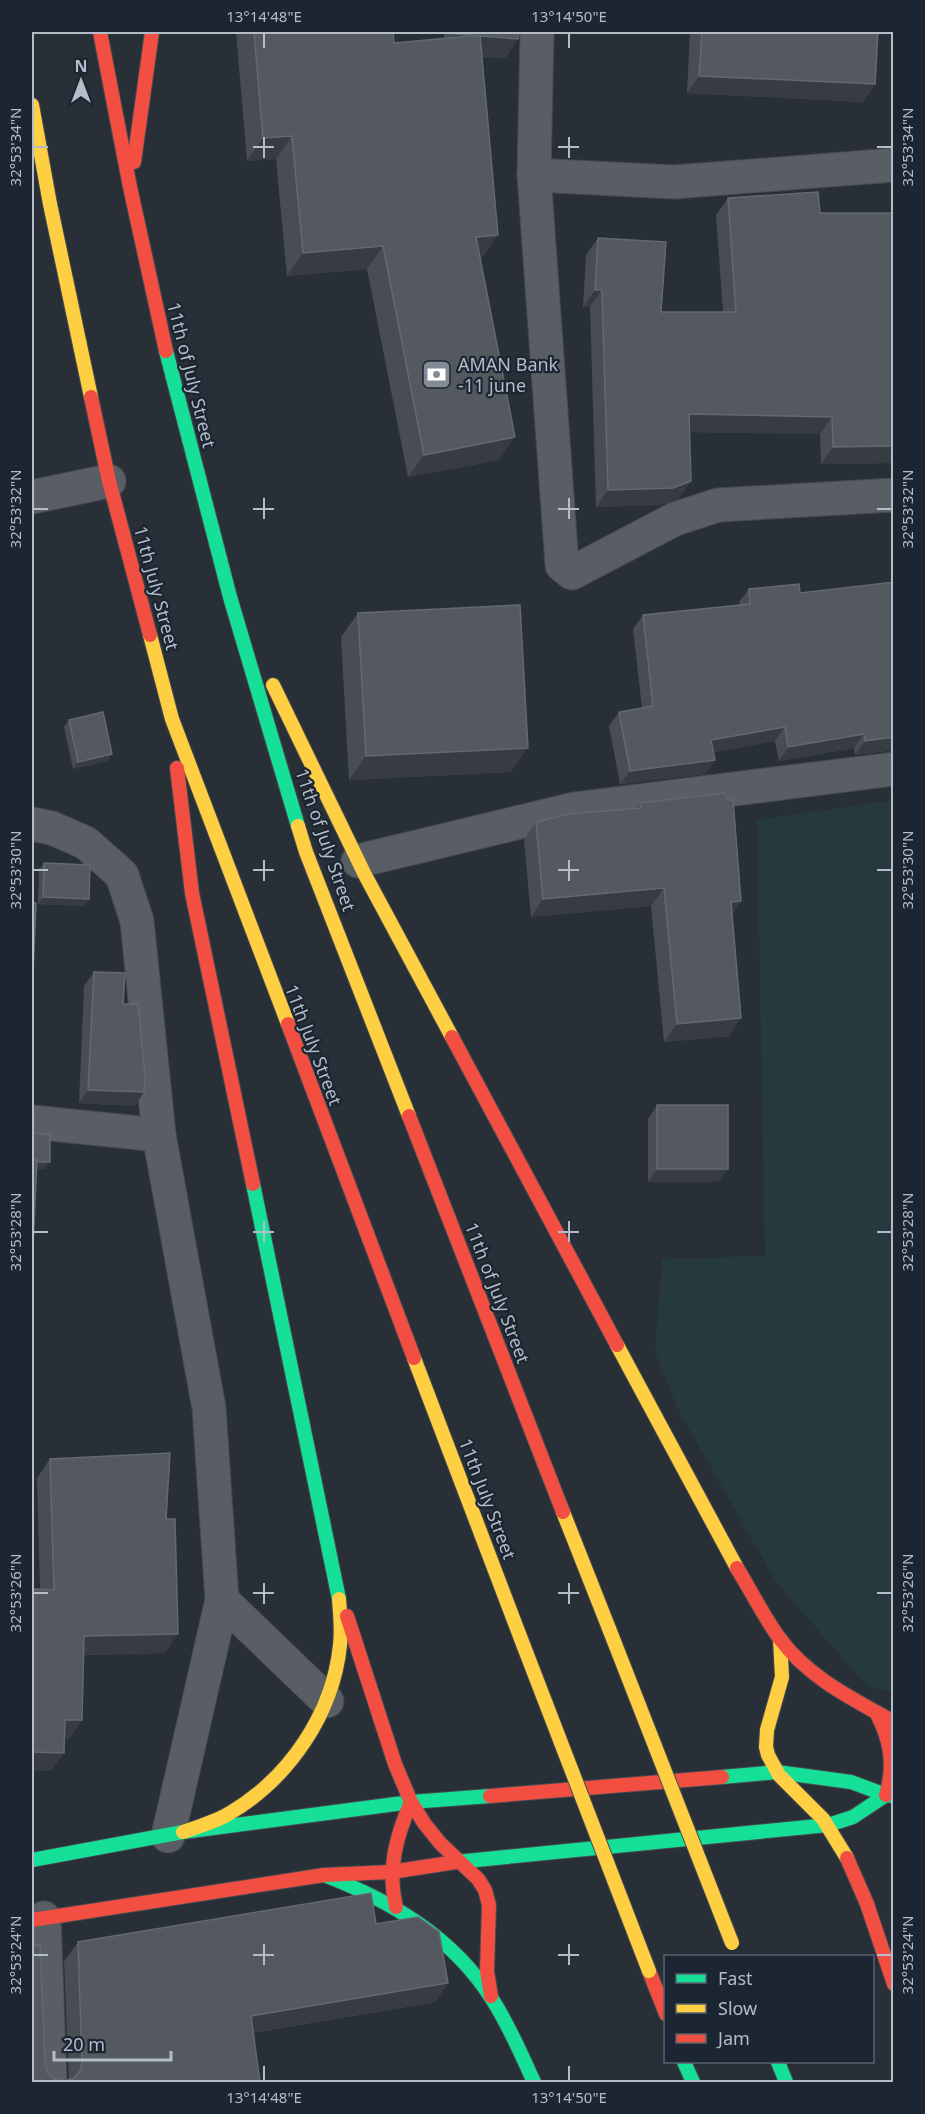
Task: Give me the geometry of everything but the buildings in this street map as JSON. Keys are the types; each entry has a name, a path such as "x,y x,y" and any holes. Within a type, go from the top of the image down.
{"main road":[{"name":"11th of July Street","path":"100,32 130,187 173,384 230,597 306,852 734,1950"},
{"path":"130,187 152,32"},
{"name":"11th July Street","path":"32,105 50,204 110,481 171,719 664,2009"},
{"path":"32,157 50,204"},
{"path":"230,597 358,861 726,1549 780,1639 808,1669 836,1690 894,1722"},
{"path":"171,719 192,893 339,1592 395,1764 411,1802 424,1823 485,1890 489,1905 487,1971 490,1996"},
{"path":"176,1834 230,1813 271,1783 304,1745 327,1701 340,1647 339,1592"},
{"path":"780,1639 782,1669 780,1688 765,1741 768,1757 777,1772 828,1825 855,1874 894,1984"},
{"path":"877,1714 886,1728 893,1762 890,1796"},
{"path":"32,1860 176,1834 411,1802 777,1772 851,1782 890,1796"},
{"path":"38,1919 324,1875 391,1872 459,1862 828,1825 853,1817 890,1796"},
{"path":"396,1907 391,1892 391,1872 397,1840 411,1802"},
{"path":"324,1875 372,1894 396,1907 448,1946 490,1996 534,2082"},
{"path":"685,2063 693,2082"},
{"path":"778,2063 786,2082"}],"street":[{"path":"537,32 534,176 562,565 572,573 675,519 718,505 894,495"},
{"path":"534,176 674,182 894,165"},
{"path":"32,497 110,481"},
{"path":"358,861 574,809 894,770"},
{"path":"32,824 52,828 86,843 122,875 137,921 159,1135 209,1408 222,1600 176,1834"},
{"path":"32,1122 159,1135"},
{"path":"222,1600 327,1701"},
{"path":"38,1919 50,2082"}],"green space":[{"path":"894,800 893,1693 867,1686 776,1582 678,1409 655,1352 662,1259 765,1256 757,820"}],"traffic: fast":[{"path":"166,351 230,597 298,826"},
{"path":"253,1184 339,1599"},
{"path":"722,1777 777,1772 851,1782 894,1796"},
{"path":"456,1862 828,1825 853,1817 886,1795"},
{"path":"32,1860 183,1832 411,1802 490,1796"},
{"path":"324,1875 396,1909 439,1939 459,1957 492,1999 534,2082"},
{"path":"684,2063 693,2082"},
{"path":"778,2063 786,2082"}],"traffic: slow":[{"path":"32,105 50,204 91,397"},
{"path":"150,635 172,719 288,1024"},
{"path":"273,685 365,875 452,1037"},
{"path":"298,826 306,852 409,1116"},
{"path":"617,1345 737,1568"},
{"path":"414,1358 521,1639"},
{"path":"563,1512 610,1631"},
{"path":"183,1832 219,1819 251,1799 271,1782 305,1742 318,1719 336,1671 341,1639 339,1599"},
{"path":"610,1631 732,1943"},
{"path":"521,1639 649,1971"},
{"path":"780,1639 782,1677 767,1730 768,1755 779,1775 823,1819 847,1858"}],"traffic: jam":[{"path":"100,32 130,187 166,351"},
{"path":"134,162 152,32"},
{"path":"91,397 109,481 150,635"},
{"path":"177,768 192,893 253,1184"},
{"path":"288,1024 414,1358"},
{"path":"452,1037 617,1345"},
{"path":"409,1116 563,1512"},
{"path":"737,1568 768,1622 804,1665 832,1687 894,1722"},
{"path":"347,1616 395,1764 411,1802 440,1843 478,1879 485,1890 489,1905 487,1971 491,1996"},
{"path":"877,1714 886,1734 890,1754 891,1764 886,1795"},
{"path":"490,1796 722,1777"},
{"path":"396,1907 392,1880 394,1854 411,1802"},
{"path":"847,1858 867,1904 894,1984"},
{"path":"32,1920 324,1875 391,1872 456,1862"},
{"path":"649,1971 664,2009"}],"place":[{"name":"AMAN Bank -11 june","path":"437,375"}]}
